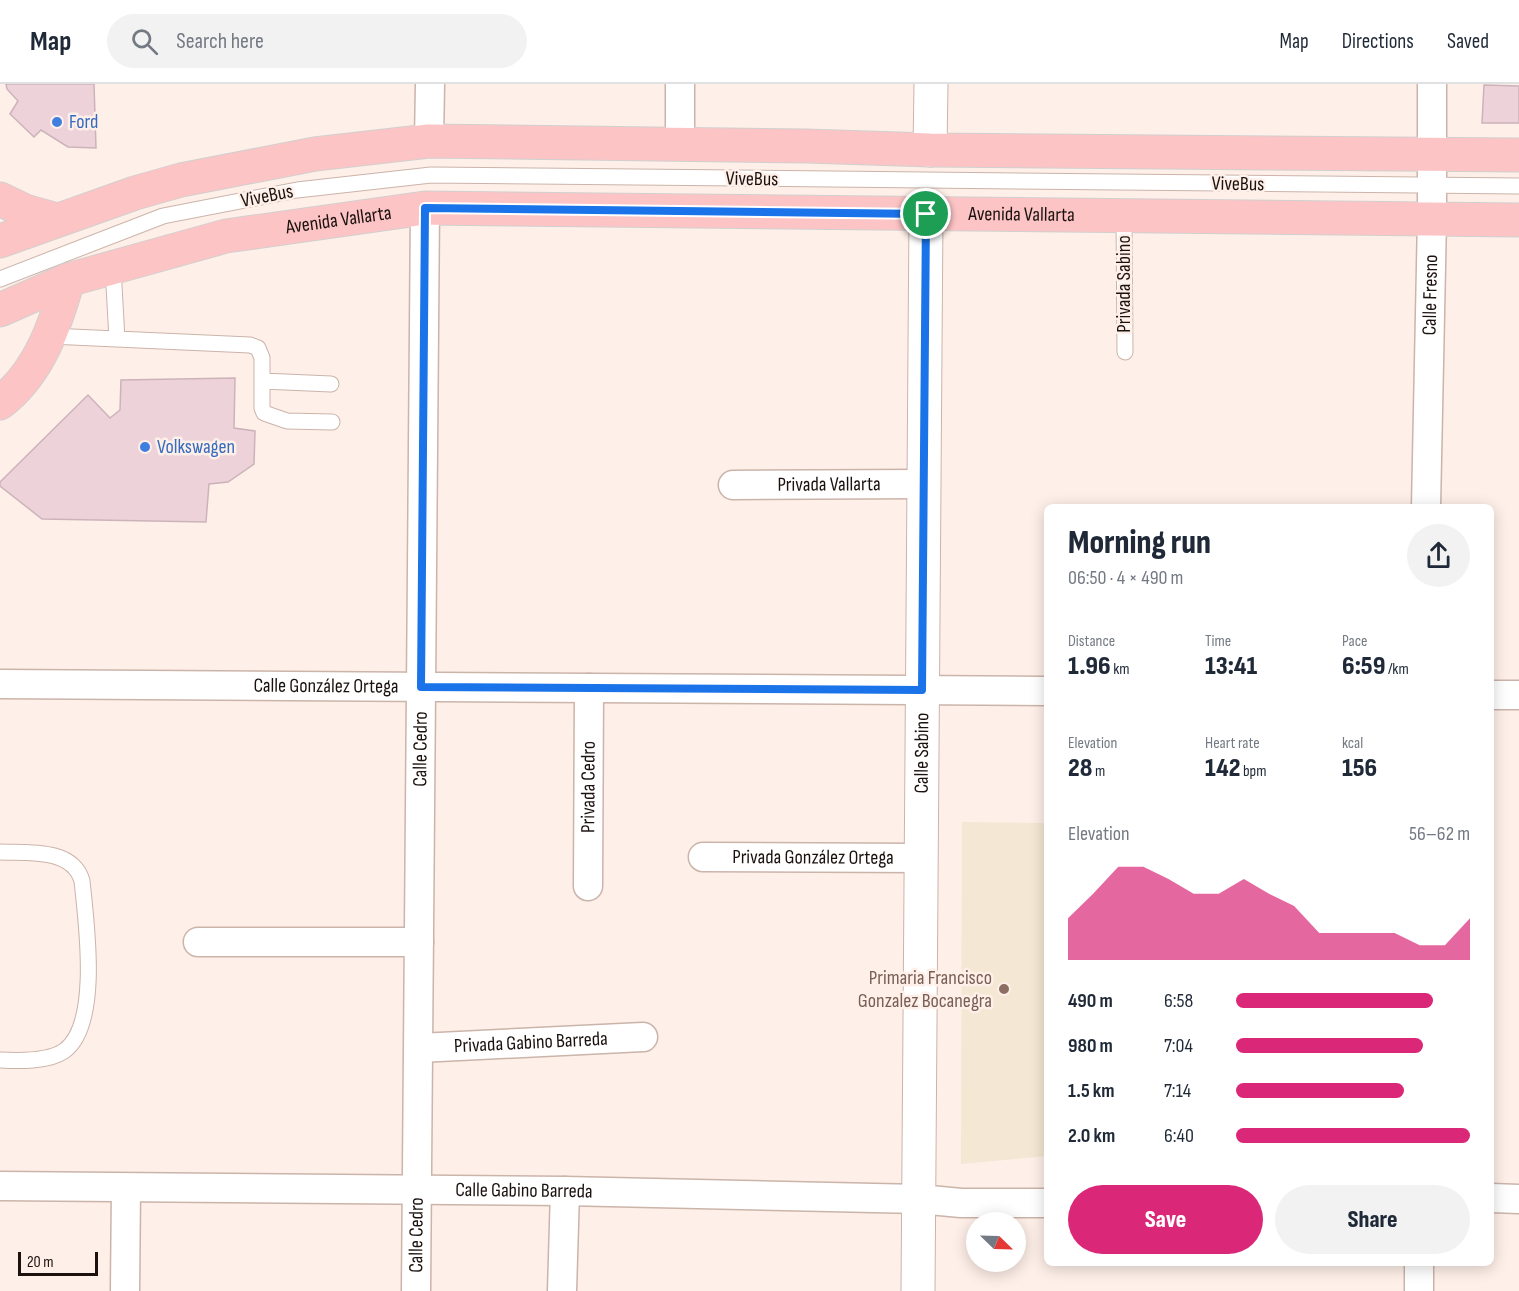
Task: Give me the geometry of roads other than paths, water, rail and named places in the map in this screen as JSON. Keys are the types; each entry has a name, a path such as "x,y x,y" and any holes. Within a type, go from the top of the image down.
{"main road":[{"path":"0,241 182,180 315,154 429,141 930,150 1519,155"},
{"path":"0,199 25,211 57,220"},
{"name":"Avenida Vallarta","path":"0,310 68,280 226,236 425,208 1519,220"},
{"path":"0,403 15,392 33,368 50,336 68,280"}],"street":[{"path":"429,141 430,84"},
{"path":"680,84 680,145"},
{"path":"930,150 931,84"},
{"name":"Calle Fresno","path":"1426,504 1432,219 1432,84"},
{"name":"Calle Cedro","path":"416,1291 425,208"},
{"name":"Calle Sabino","path":"918,1291 926,214"},
{"name":"Privada Vallarta","path":"733,485 924,484"},
{"name":"Calle González Ortega","path":"0,684 1044,691"},
{"name":"Privada Cedro","path":"588,886 589,688"},
{"path":"1494,695 1519,695"},
{"name":"Privada González Ortega","path":"703,857 921,858"},
{"path":"198,942 419,942"},
{"name":"Privada Gabino Barreda","path":"418,1048 643,1037"},
{"name":"Calle Gabino Barreda","path":"0,1186 565,1191 919,1199 961,1203 1044,1203"},
{"path":"125,1291 126,1188"},
{"path":"562,1291 565,1191"},
{"path":"1494,1198 1519,1199"},
{"path":"1419,1266 1419,1291"}],"lane":[{"name":"ViveBus","path":"0,279 163,216 297,190 431,175 1519,186"},
{"name":"Privada Sabino","path":"1124,217 1125,352"},
{"path":"112,268 117,339"},
{"path":"50,336 250,345 261,352 264,413 287,421 332,422"},
{"path":"262,381 331,384"},
{"path":"0,852 55,855 68,860 73,865 82,881 88,942 85,1015 72,1044 62,1053 46,1058 0,1060"}],"place":[{"name":"Ford","path":"57,122"},
{"name":"Volkswagen","path":"145,447"},
{"name":"Primaria Francisco Gonzalez Bocanegra","path":"1004,989"}]}
